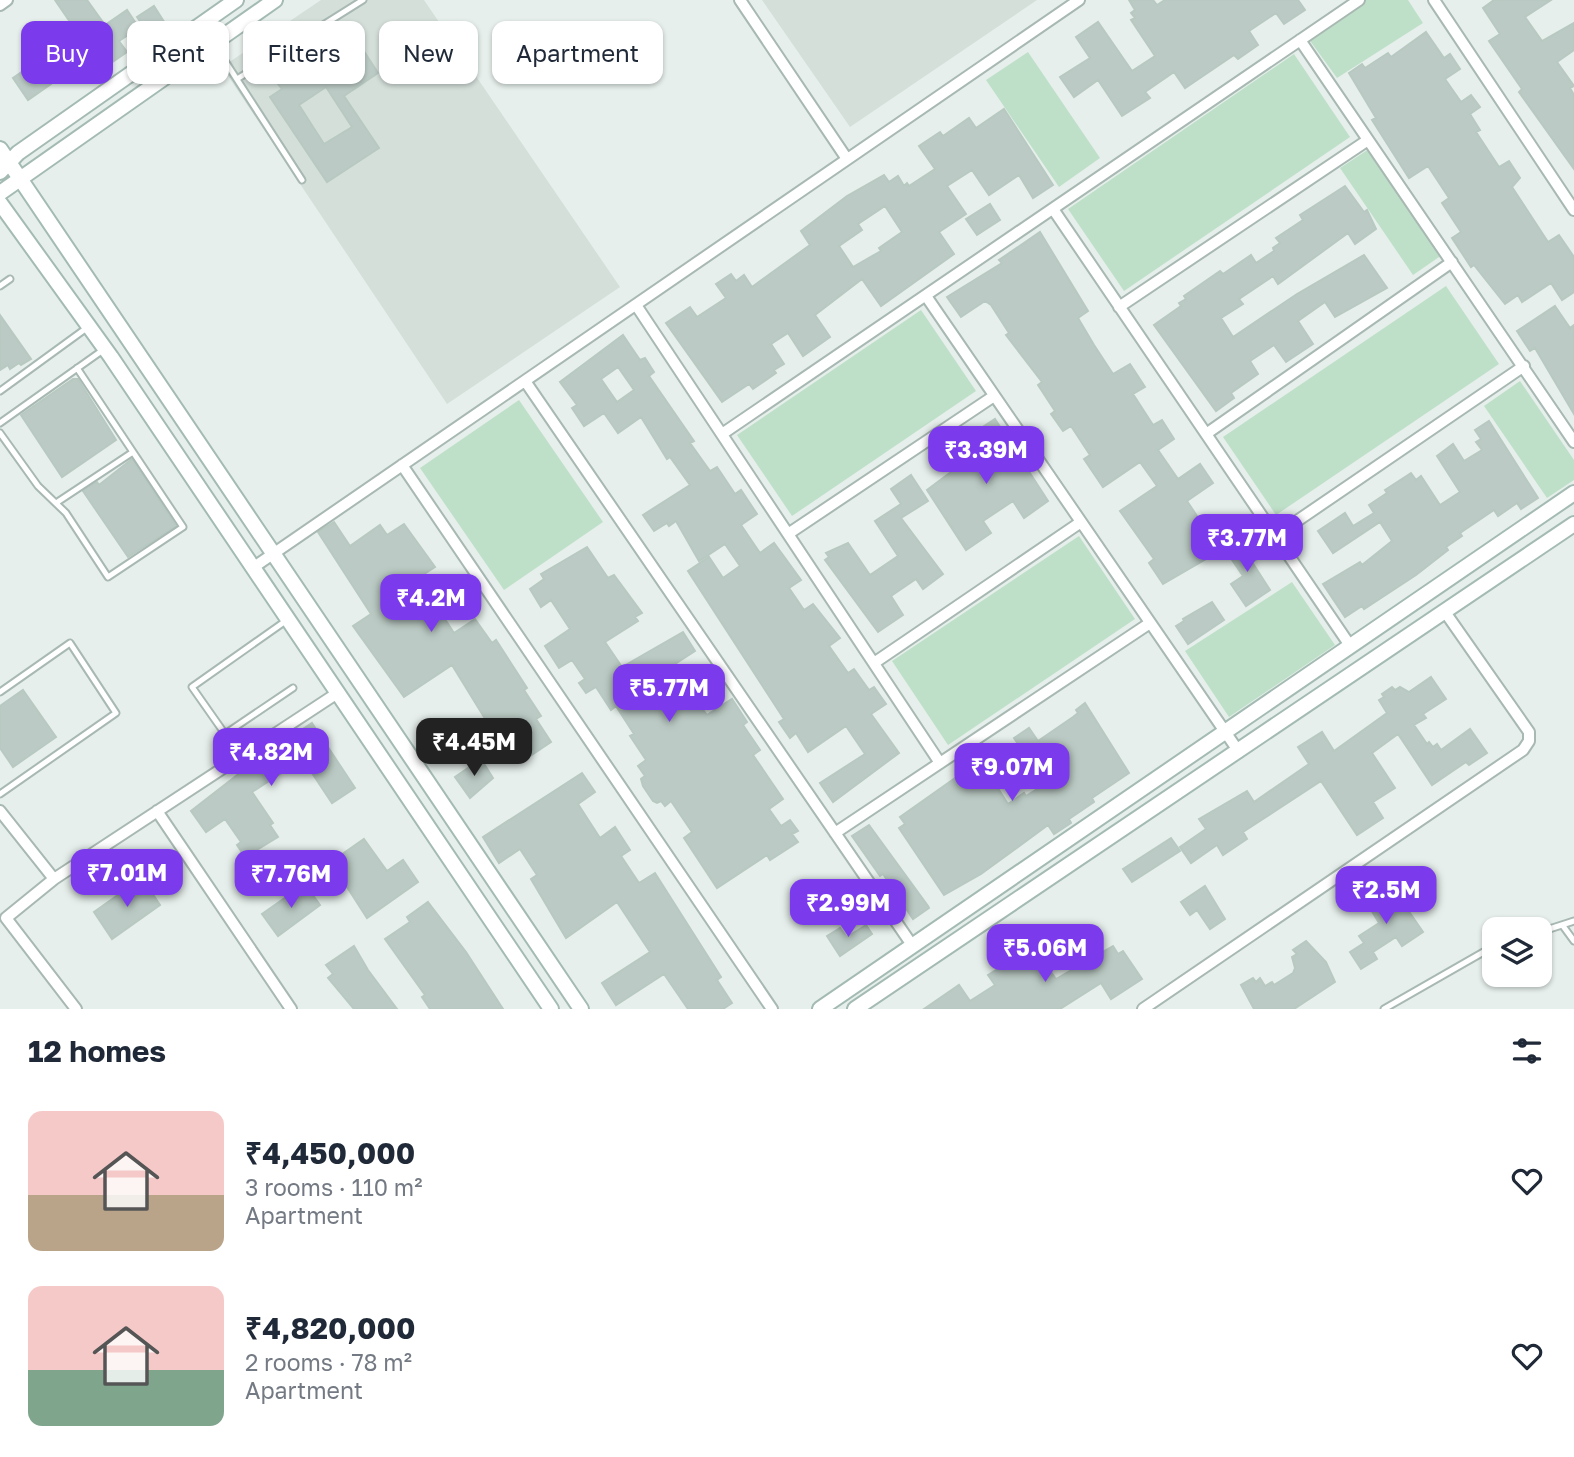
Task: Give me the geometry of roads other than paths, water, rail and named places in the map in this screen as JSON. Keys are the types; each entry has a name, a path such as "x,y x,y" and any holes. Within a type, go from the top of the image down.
{"street":[{"path":"0,5 7,0"},
{"path":"4,167 236,0"},
{"path":"229,33 275,0"},
{"path":"740,0 847,159"},
{"path":"254,567 1079,0"},
{"path":"722,435 1359,0"},
{"path":"1434,0 1574,210"},
{"path":"1300,40 1574,442"},
{"path":"0,192 156,84"},
{"path":"1119,307 1368,140"},
{"path":"0,149 4,167 20,177 581,1009"},
{"path":"0,203 105,348 551,1009"},
{"path":"1053,209 1350,647"},
{"path":"1206,434 1452,262"},
{"path":"926,296 1239,752"},
{"path":"636,305 940,763"},
{"path":"1275,536 1524,366"},
{"path":"524,381 912,946"},
{"path":"788,534 994,396"},
{"path":"402,465 772,1009"},
{"path":"820,1009 1574,493"},
{"path":"874,663 1081,522"},
{"path":"855,1009 1574,524"},
{"path":"1143,1009 1523,750 1529,741 1529,732 1445,612"},
{"path":"835,833 1150,623"},
{"path":"76,1009 3,920 54,879 339,692"},
{"path":"0,811 54,879"},
{"path":"157,811 291,1009"}],"lane":[{"path":"237,79 363,0"},
{"path":"229,67 302,180"},
{"path":"0,286 10,279"},
{"path":"0,391 89,326"},
{"path":"0,422 105,348"},
{"path":"0,433 37,486 66,513 108,577 183,527 77,368"},
{"path":"56,503 133,452"},
{"path":"289,619 192,687 225,734 293,688"},
{"path":"0,692 70,643 116,713 0,793"},
{"path":"1552,929 1574,921"},
{"path":"1563,926 1574,941"},
{"path":"1384,1009 1482,952"}]}
